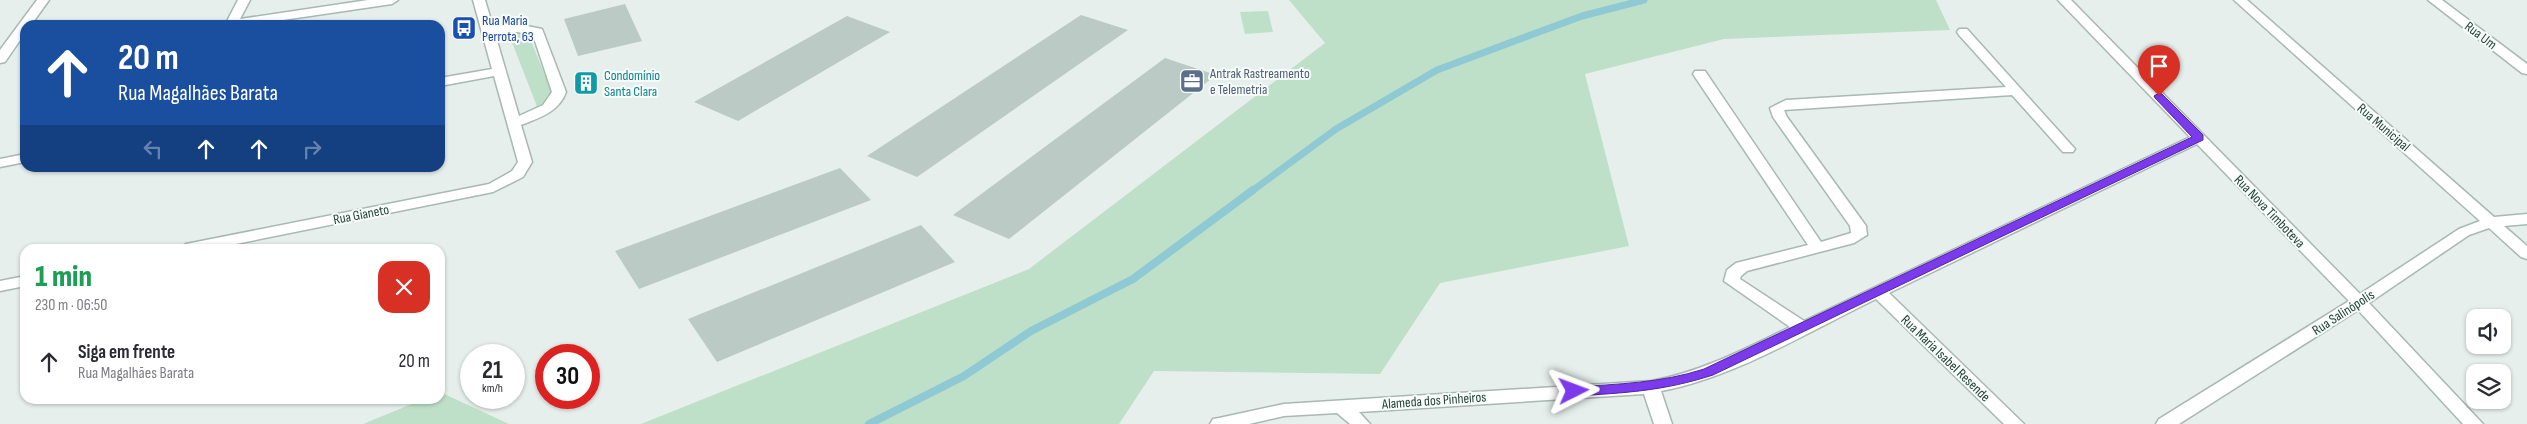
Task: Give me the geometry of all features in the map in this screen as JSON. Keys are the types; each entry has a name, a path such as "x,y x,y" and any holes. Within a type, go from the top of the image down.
{"street":[{"path":"28,20 43,0"},
{"path":"233,20 244,0"},
{"path":"258,20 392,0"},
{"path":"479,0 514,123 545,109 555,102 559,92 538,32 517,28 488,31"},
{"name":"Rua Nova Timboteva","path":"2064,0 2359,302 2474,424"},
{"name":"Rua Municipal","path":"2240,0 2527,254"},
{"name":"Rua Um","path":"2434,0 2527,70"},
{"path":"0,59 20,32"},
{"path":"1962,32 2068,149"},
{"path":"445,81 500,71"},
{"path":"1700,74 1817,247"},
{"path":"1803,328 1732,282 1733,274 1742,267 1849,240 1859,235 1858,226 1780,117 1778,108 1786,104 2014,91"},
{"name":"Rua Gianeto","path":"211,244 493,188 518,174 525,162 514,123"},
{"name":"Alameda dos Pinheiros","path":"1219,424 1284,410 1651,387 1678,382 1708,372 1803,328 2199,138"},
{"path":"0,163 20,159"},
{"name":"Rua Salinópolis","path":"2165,424 2359,302 2464,232 2491,222 2527,218"},
{"path":"0,286 20,282"},
{"name":"Rua Maria Isabel Resende","path":"1877,291 2015,424"},
{"path":"1651,387 1663,424"},
{"path":"1342,406 1361,424"}],"green space":[{"path":"1289,0 1936,0 1950,30 1724,39 1585,74 1629,246 1440,283 1380,374 1154,371 1119,424 641,424 1029,269 1325,43"},
{"path":"1268,11 1273,32 1245,34 1240,12"},
{"path":"508,32 529,36 553,95 538,109"},
{"path":"445,394 460,401 460,409 477,409 509,424 363,424 412,404 445,404"}],"building":[{"path":"625,4 642,41 578,56 564,19"},
{"path":"1081,15 1128,30 917,177 867,156"},
{"path":"847,16 890,32 738,121 694,102"},
{"path":"1165,58 1216,75 1009,239 953,215"},
{"path":"840,168 871,200 639,289 615,251"},
{"path":"921,225 955,262 717,362 688,319"}],"waterway":[{"path":"1252,191 1336,129 1437,70 1582,16 1644,0"},
{"path":"869,424 964,376 1031,331 1133,279 1253,190"}],"place":[{"name":"Rua Maria Perrota, 63","path":"464,28"},
{"name":"Antrak Rastreamento e Telemetria","path":"1192,81"},
{"name":"Condomínio Santa Clara","path":"586,83"}],"route":[{"path":"1574,391 1651,387 1678,382 1708,372 2199,138 2159,96"}]}
